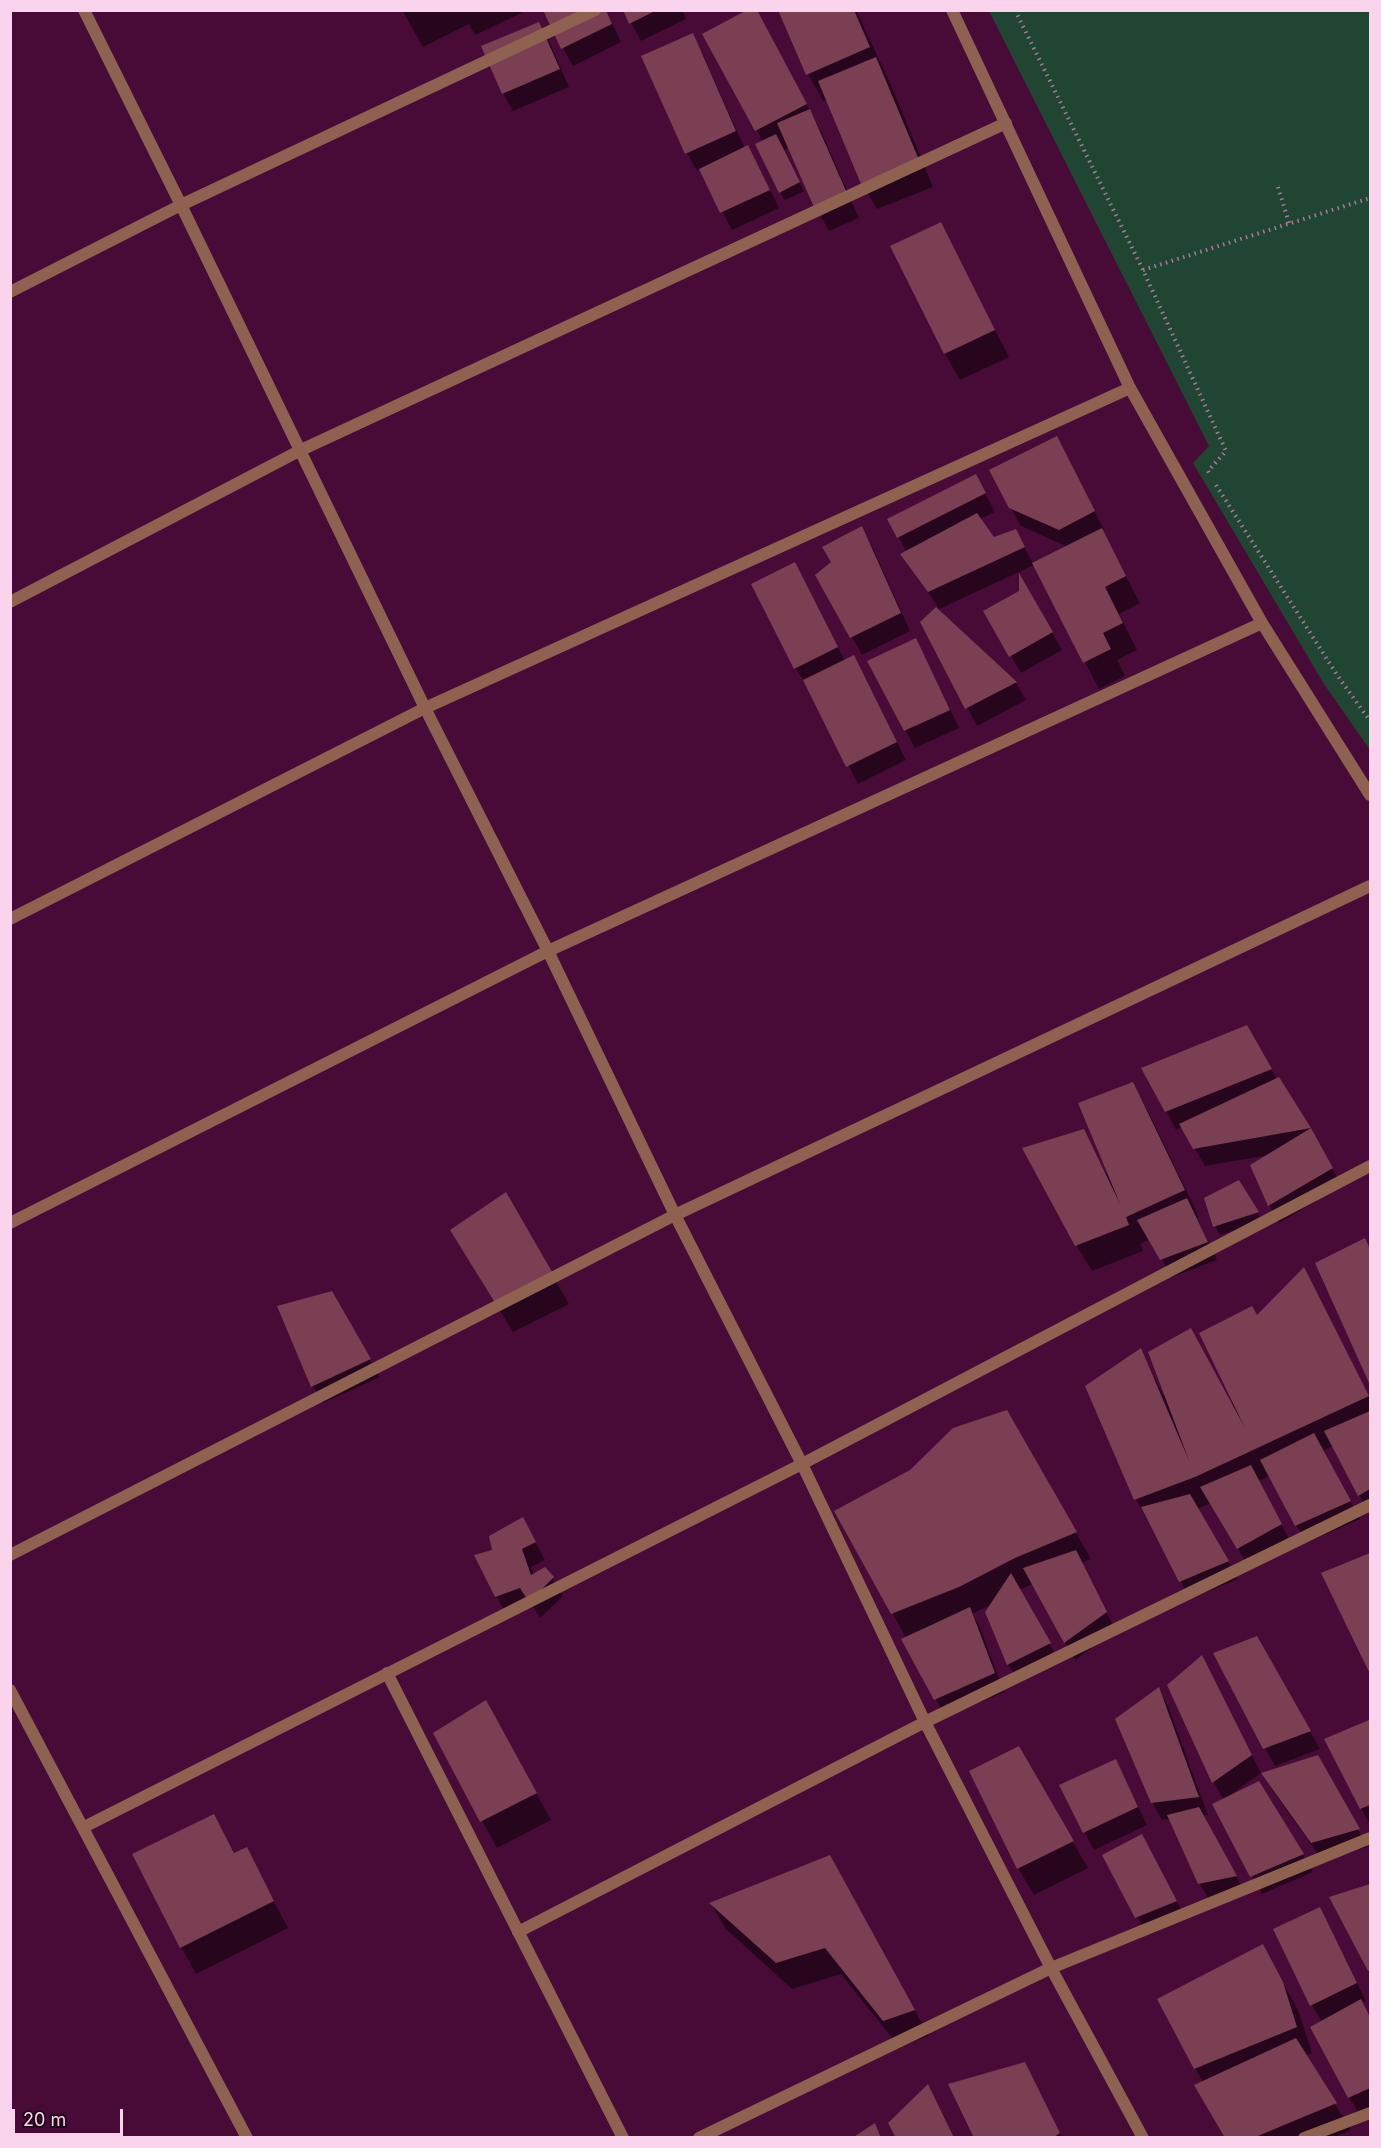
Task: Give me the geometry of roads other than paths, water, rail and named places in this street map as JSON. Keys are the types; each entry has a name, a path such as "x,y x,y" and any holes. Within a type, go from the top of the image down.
{"street":[{"path":"84,10 301,450 425,708 548,951 675,1215 802,1464 925,1722 1051,1968 1143,2138"},
{"path":"10,292 181,205 595,10"},
{"path":"952,10 1130,388 1262,623 1371,795"},
{"path":"10,602 301,450 1006,123"},
{"path":"10,919 425,708 1130,388"},
{"path":"10,1223 548,951 1262,623"},
{"path":"10,1555 675,1215 1371,886"},
{"path":"84,1827 802,1464 1371,1166"},
{"path":"518,1932 925,1722 1371,1505"},
{"path":"387,1673 623,2138"},
{"path":"10,1690 248,2138"},
{"path":"699,2138 1051,1968 1371,1838"},
{"path":"1304,2138 1371,2112"}]}
